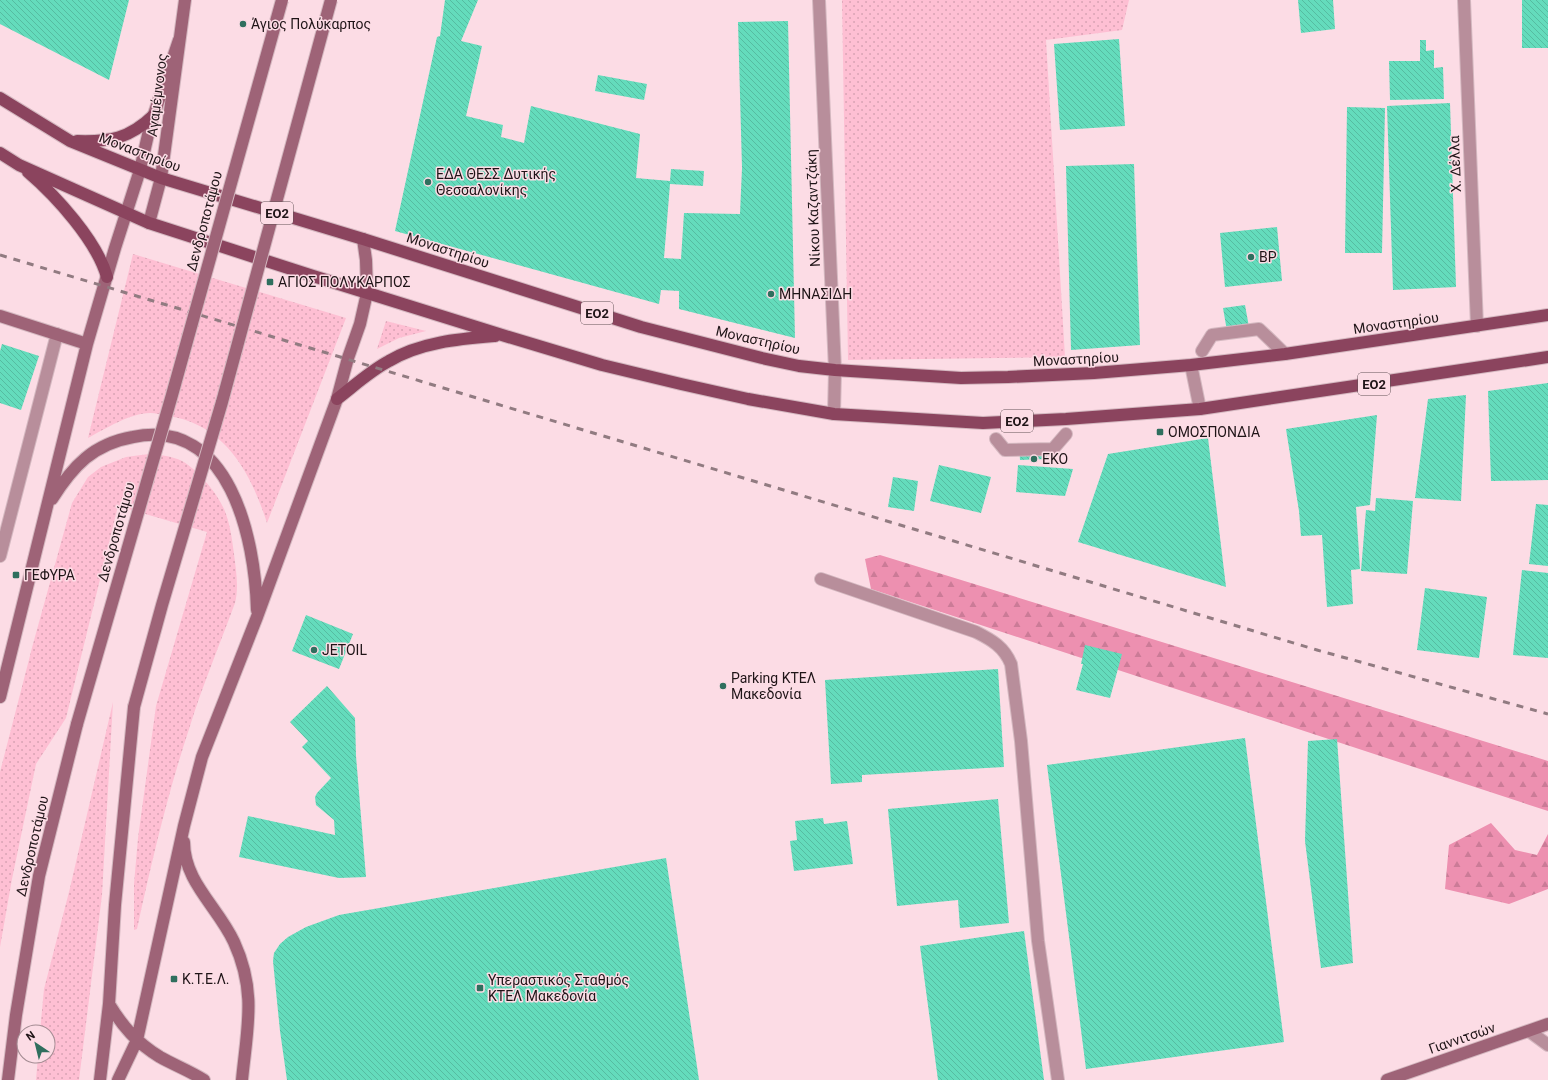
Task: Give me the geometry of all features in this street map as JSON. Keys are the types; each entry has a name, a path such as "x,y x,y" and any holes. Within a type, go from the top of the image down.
{"main road":[{"name":"Αγαμέμνονος","path":"150,223 161,178 185,0"},
{"name":"Δενδροποτάμου","path":"8,1080 16,1015 39,876 76,724 172,395 282,0"},
{"path":"100,1080 109,1004 115,905 134,707 164,598 222,402 332,0"},
{"name":"Αγαμέμνονος","path":"0,697 87,344 140,170 154,115 179,40"},
{"name":"Μοναστηρίου","path":"0,98 70,141 161,178 363,239 641,327 799,366 835,370 954,377 1008,378 1094,374 1192,365 1285,354 1548,315"},
{"path":"70,141 110,140 122,137 142,127 154,115"},
{"name":"ΕΟ2","path":"0,153 19,164 126,214 367,293 602,365 748,399 834,414 984,423 1066,419 1200,409 1548,357"},
{"path":"19,164 51,195 84,232 100,258 107,277"},
{"path":"118,1080 136,1040 184,826 202,757 257,617 337,399 348,358 360,324 367,293 366,260 363,239"},
{"path":"0,316 87,344"},
{"path":"337,399 378,367 406,352 449,341 502,335"},
{"path":"47,507 77,464 89,454 105,446 124,438 146,435 175,438 190,443 205,455 214,465 225,479 235,497 247,530 254,563 257,617"},
{"path":"184,826 184,850 188,868 197,885 233,940 243,965 250,1017 242,1080"},
{"path":"109,1004 121,1024 136,1040 160,1057 204,1080"},
{"name":"Γιαννιτσών","path":"1387,1080 1548,1024"},
{"path":"0,1067 3,1080"}],"street":[{"name":"Νίκου Καζαντζάκη","path":"819,0 835,370 834,414"},
{"name":"Χ. Δέλλα","path":"1464,0 1476,326"},
{"path":"1202,352 1212,335 1259,329 1285,354"},
{"path":"0,556 57,334"},
{"path":"1192,365 1200,409"},
{"path":"996,439 1006,450 1053,449 1066,434"},
{"path":"821,579 976,632 991,640 1007,654 1011,664 1020,733 1038,941 1058,1080"},
{"path":"1529,1031 1548,1045"}],"shaded area":[{"path":"842,0 1129,0 1122,30 1046,40 1065,357 848,360"},
{"path":"133,254 346,318 267,523 253,486 244,469 220,440 205,429 188,421 150,413 134,416 118,422 88,438"},
{"path":"386,321 426,331 399,338 377,349"},
{"path":"149,454 162,455 182,461 206,482 217,496 226,514 232,537 237,585 235,603 200,695 182,751 155,852 137,929 134,930 134,884 138,838 156,706 207,532 118,506 66,718 36,764 12,879 0,947 0,772 33,644 72,503 88,477 101,467 126,457"},
{"path":"113,702 102,895 79,1080 36,1080 37,1064 56,1064 56,1024 41,1024 44,989 70,888"}],"green space":[{"path":"880,555 1548,761 1548,811 871,589 865,559"},
{"path":"1491,823 1515,850 1537,855 1548,834 1548,889 1509,904 1445,889 1449,845"}],"building":[{"path":"0,0 129,0 109,80 0,24"},
{"path":"445,0 478,0 461,41 482,46 466,116 503,125 501,137 524,143 531,106 640,134 636,178 670,181 671,169 704,171 703,186 670,184 664,258 681,259 684,213 740,214 742,168 738,22 788,21 795,338 679,309 679,291 661,290 659,304 395,231 437,37 440,36"},
{"path":"1298,0 1333,0 1335,29 1301,33"},
{"path":"1522,0 1548,0 1548,48 1522,48"},
{"path":"1119,39 1125,126 1060,130 1054,44"},
{"path":"1420,40 1426,40 1426,51 1434,50 1434,68 1443,67 1444,99 1390,100 1389,61 1420,61"},
{"path":"598,75 647,84 644,100 595,91"},
{"path":"1450,103 1456,287 1393,290 1387,106"},
{"path":"1347,107 1385,108 1382,253 1345,253"},
{"path":"1134,164 1140,345 1071,350 1066,166"},
{"name":"BP","path":"1277,227 1282,281 1225,287 1220,233"},
{"path":"1245,305 1249,327 1227,331 1223,308"},
{"path":"2,344 39,356 21,410 0,403 0,351"},
{"path":"1548,383 1548,480 1491,481 1488,391"},
{"path":"1466,395 1461,501 1415,498 1428,399"},
{"path":"1377,415 1370,505 1356,507 1360,569 1351,570 1353,604 1327,607 1322,535 1301,536 1299,511 1286,429"},
{"path":"1208,438 1226,587 1078,542 1108,454"},
{"path":"1047,444 1047,459 1020,460 1019,445"},
{"path":"939,465 991,477 981,513 930,501"},
{"path":"1018,465 1073,469 1065,496 1016,492"},
{"path":"893,477 918,481 914,511 888,507"},
{"path":"1376,498 1413,501 1407,574 1361,571 1366,510 1375,511"},
{"path":"1536,504 1548,505 1548,566 1529,564"},
{"path":"1522,570 1548,573 1548,658 1513,655"},
{"path":"1425,588 1487,597 1479,658 1417,650"},
{"path":"306,615 353,634 339,669 292,651"},
{"path":"1085,645 1122,654 1110,698 1076,690 1083,664 1081,664"},
{"path":"998,669 1004,767 862,775 862,782 831,784 825,680"},
{"path":"327,686 355,718 356,756 366,877 339,878 239,857 248,816 335,835 334,820 316,805 315,797 331,778 302,747 308,741 290,722"},
{"path":"1245,738 1284,1042 1086,1069 1047,765"},
{"path":"1337,739 1353,963 1321,968 1305,841 1308,741"},
{"path":"998,799 1009,923 960,928 958,900 897,906 888,809"},
{"path":"823,818 824,824 847,821 853,864 794,871 790,841 797,840 795,821"},
{"name":"Υπεραστικός Σταθμός ΚΤΕΛ Μακεδονία","path":"666,858 699,1080 287,1080 280,1031 273,961 274,953 280,944 288,937 306,927 339,915"},
{"path":"1024,931 1044,1080 938,1080 920,946"}],"railway":[{"path":"0,255 1317,650 1548,714"}],"place":[{"name":"Άγιος Πολύκαρπος","path":"243,24"},
{"name":"ΕΔΑ ΘΕΣΣ Δυτικής Θεσσαλονίκης","path":"428,182"},
{"name":"BP","path":"1251,257"},
{"name":"ΑΓΙΟΣ ΠΟΛΥΚΑΡΠΟΣ","path":"270,282"},
{"name":"ΜΗΝΑΣΙΔΗ","path":"771,294"},
{"name":"ΟΜΟΣΠΟΝΔΙΑ","path":"1160,432"},
{"name":"EKO","path":"1034,459"},
{"name":"ΓΕΦΥΡΑ","path":"16,575"},
{"name":"JETOIL","path":"314,650"},
{"name":"Parking ΚΤΕΛ Μακεδονία","path":"723,686"},
{"name":"Κ.Τ.Ε.Λ.","path":"174,979"},
{"name":"Υπεραστικός Σταθμός ΚΤΕΛ Μακεδονία","path":"480,988"}]}
